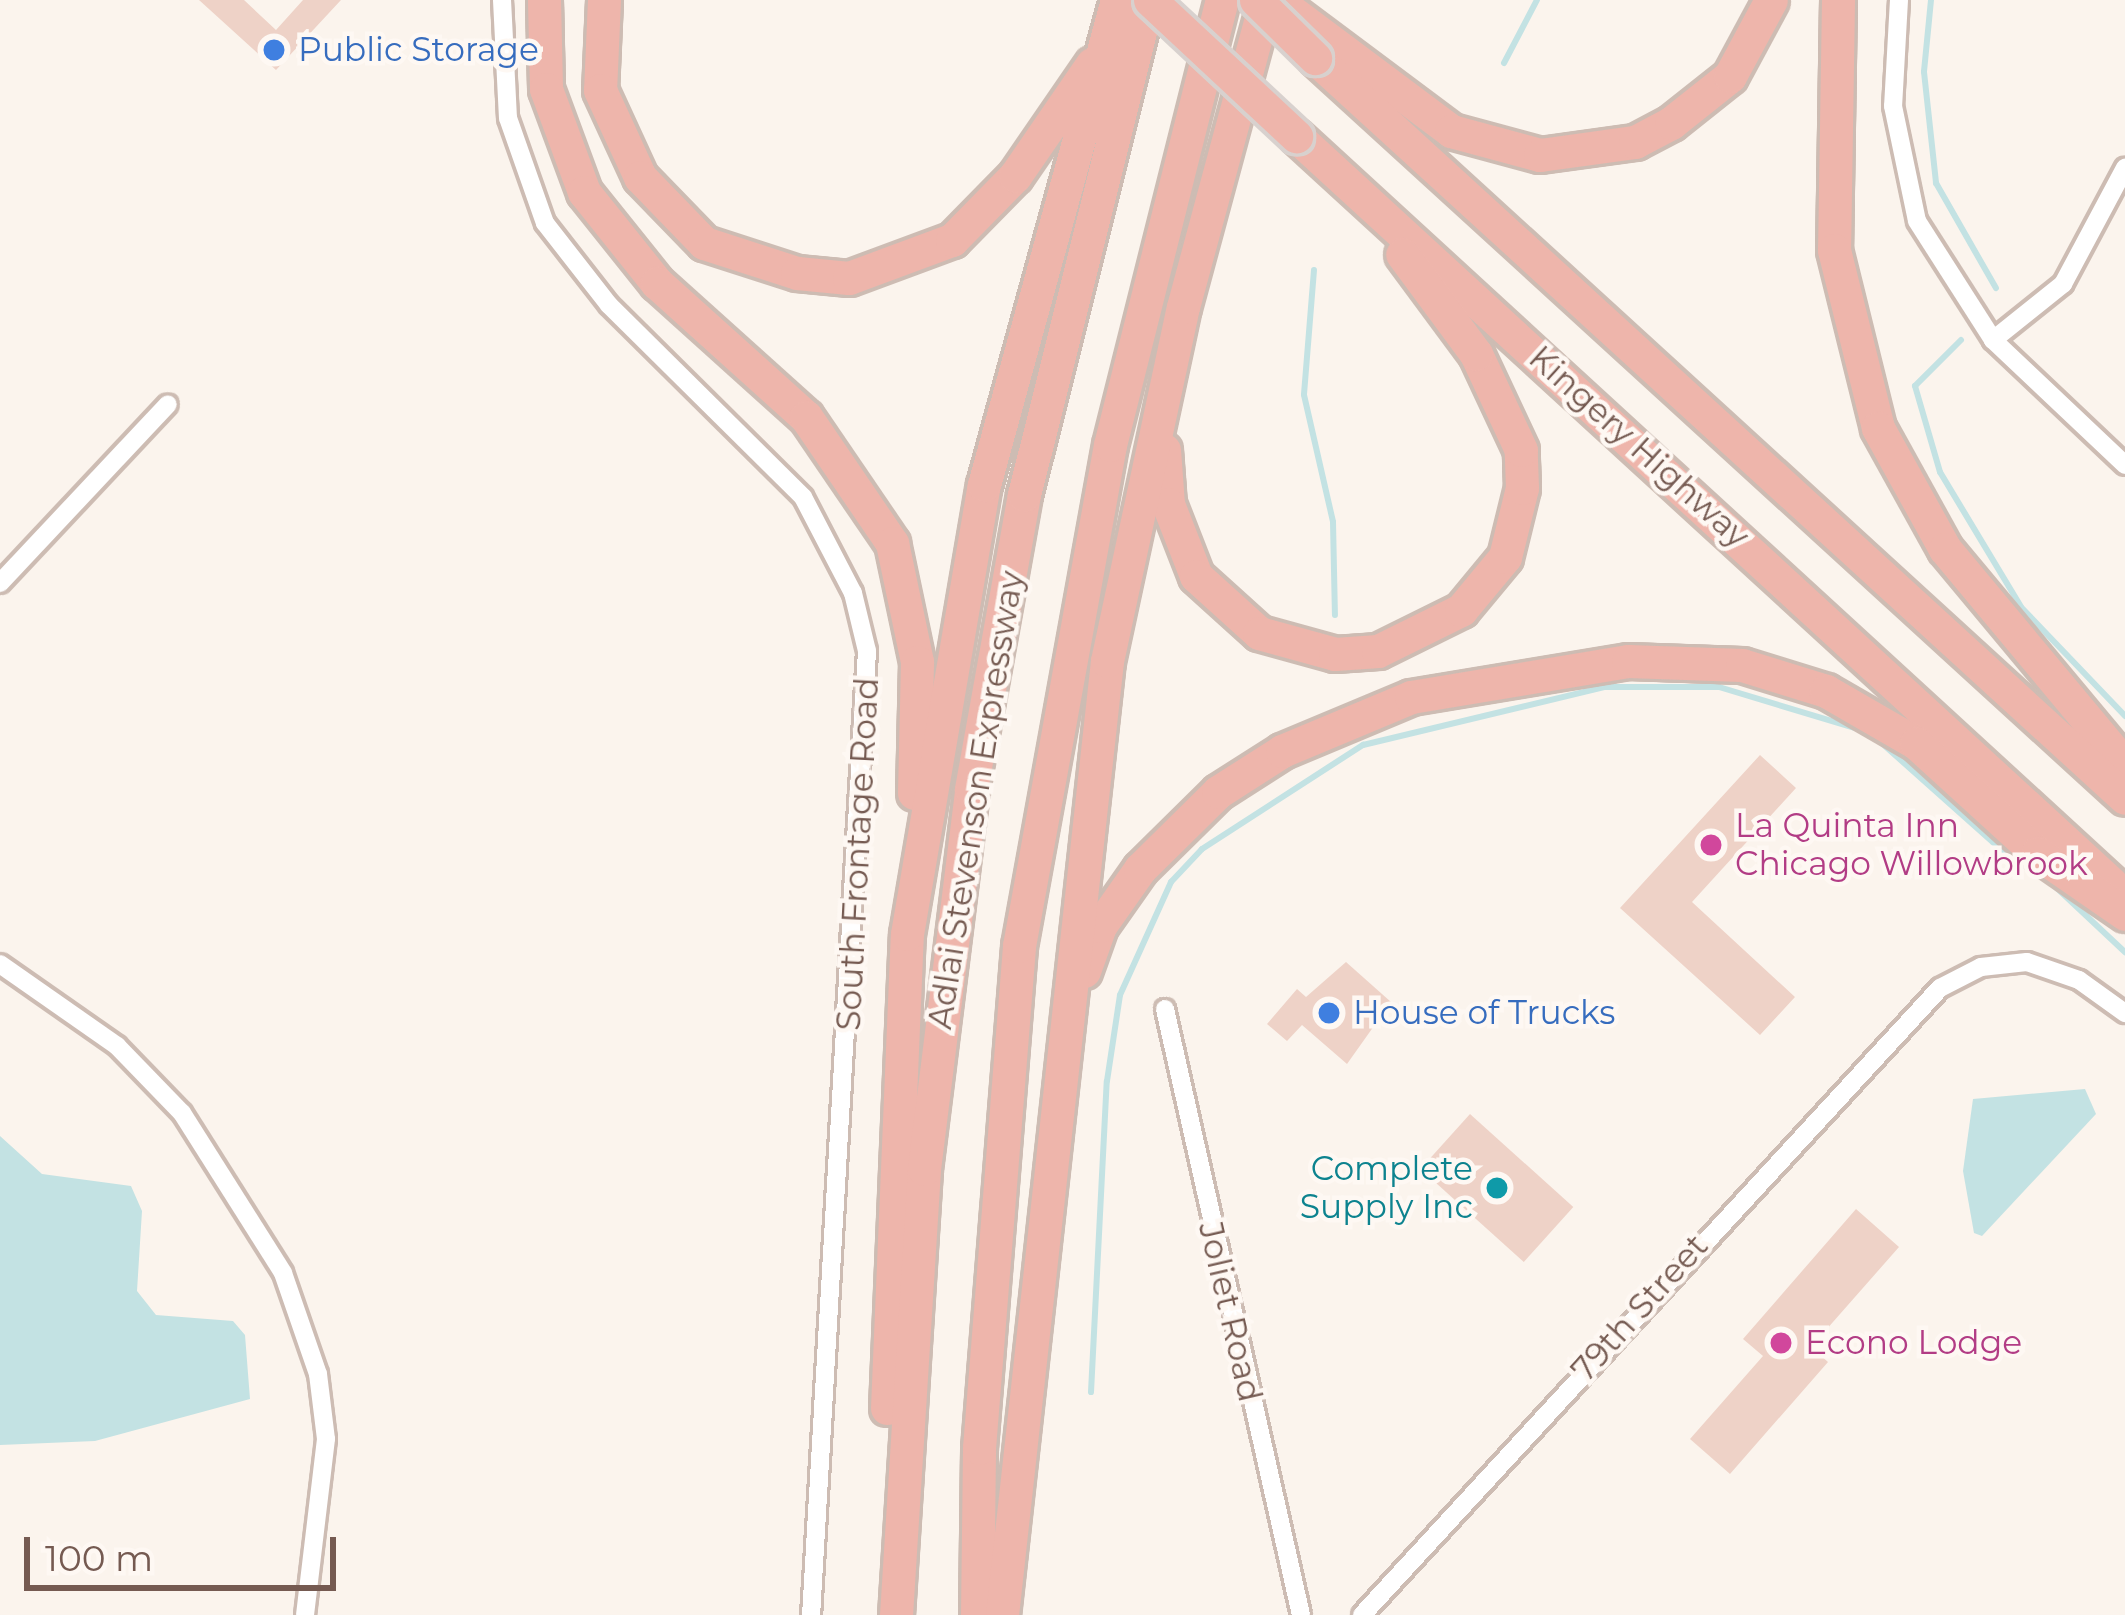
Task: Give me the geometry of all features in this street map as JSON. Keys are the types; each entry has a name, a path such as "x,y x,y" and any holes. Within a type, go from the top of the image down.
{"highway":[{"path":"544,0 546,89 584,192 657,283 806,417 892,543 916,662 884,1365 895,1530"},
{"path":"604,0 600,90 616,138 672,214 746,262 849,278 902,266 991,207 1105,49"},
{"path":"907,934 984,485 1118,0"},
{"name":"Kingery Highway","path":"1149,0 2125,897"},
{"name":"Adlai Stevenson Expressway","path":"896,1615 895,1530 924,1168 971,789 1024,495 1149,0"},
{"name":"Adlai Stevenson Expressway","path":"977,1615 979,1448 1019,946 1110,445 1222,0"},
{"path":"1256,0 1451,131 1540,154 1635,142 1671,123 1730,76 1771,0"},
{"path":"1002,1615 1107,661 1183,307 1266,0"},
{"path":"1276,0 1318,45 2125,797"},
{"path":"1838,0 1834,250 1878,428 1945,549 2125,765"},
{"path":"1183,307 1163,453 1168,504 1196,576 1228,611 1259,633 1335,654 1378,651 1460,610 1504,557 1522,488 1521,450 1439,298 1324,160"},
{"path":"1064,1030 1100,926 1140,869 1218,792 1282,751 1411,697 1561,665 1690,660 1826,691 1916,743 2037,853 2125,914"}],"street":[{"name":"South Frontage Road","path":"502,0 508,118 545,223 609,305 803,497 853,592 868,651 811,1615"},
{"path":"1899,0 1901,171 1945,277 1993,340 2125,465"},
{"path":"1993,340 2063,284 2125,167"},
{"path":"0,584 168,404"},
{"name":"79th Street","path":"1362,1615 1921,1004 1981,967 2027,962 2079,980 2125,1013"},
{"path":"0,964 89,1024 182,1112 283,1273 318,1374 326,1439 305,1615"},
{"name":"Joliet Road","path":"1165,1009 1301,1615"}],"water":[{"path":"2085,1089 2096,1114 1982,1236 1974,1233 1963,1171 1973,1099"},
{"path":"0,1136 42,1174 131,1186 142,1211 137,1291 156,1315 233,1321 245,1335 250,1399 95,1441 0,1445"}],"building":[{"name":"Public Storage","path":"199,0 244,0 276,30 303,0 341,0 276,70"},
{"name":"La Quinta Inn Chicago Willowbrook","path":"1760,755 1796,788 1692,902 1795,997 1760,1035 1620,908"},
{"name":"House of Trucks","path":"1346,962 1391,1002 1347,1064 1302,1025 1287,1041 1267,1024 1297,989 1306,997"},
{"name":"Complete Supply Inc","path":"1470,1114 1573,1207 1524,1262 1420,1169"},
{"name":"Econo Lodge","path":"1856,1209 1899,1247 1811,1347 1828,1362 1730,1474 1690,1439 1763,1356 1743,1339"}],"waterway":[{"path":"1504,63 1537,0"},
{"path":"1931,0 1924,72 1936,183 1996,288"},
{"path":"1314,270 1304,395 1333,522 1335,615"},
{"path":"1961,340 1915,386 1940,472 2021,607 2125,716"},
{"path":"1091,1392 1107,1081 1120,995 1171,882 1202,849 1363,745 1604,687 1719,687 1865,731"},
{"path":"1876,738 2015,862 2031,865"},
{"path":"2045,877 2125,952"}],"place":[{"name":"Public Storage","path":"274,50"},
{"name":"La Quinta Inn Chicago Willowbrook","path":"1711,845"},
{"name":"House of Trucks","path":"1329,1013"},
{"name":"Complete Supply Inc","path":"1497,1188"},
{"name":"Econo Lodge","path":"1781,1343"}]}
